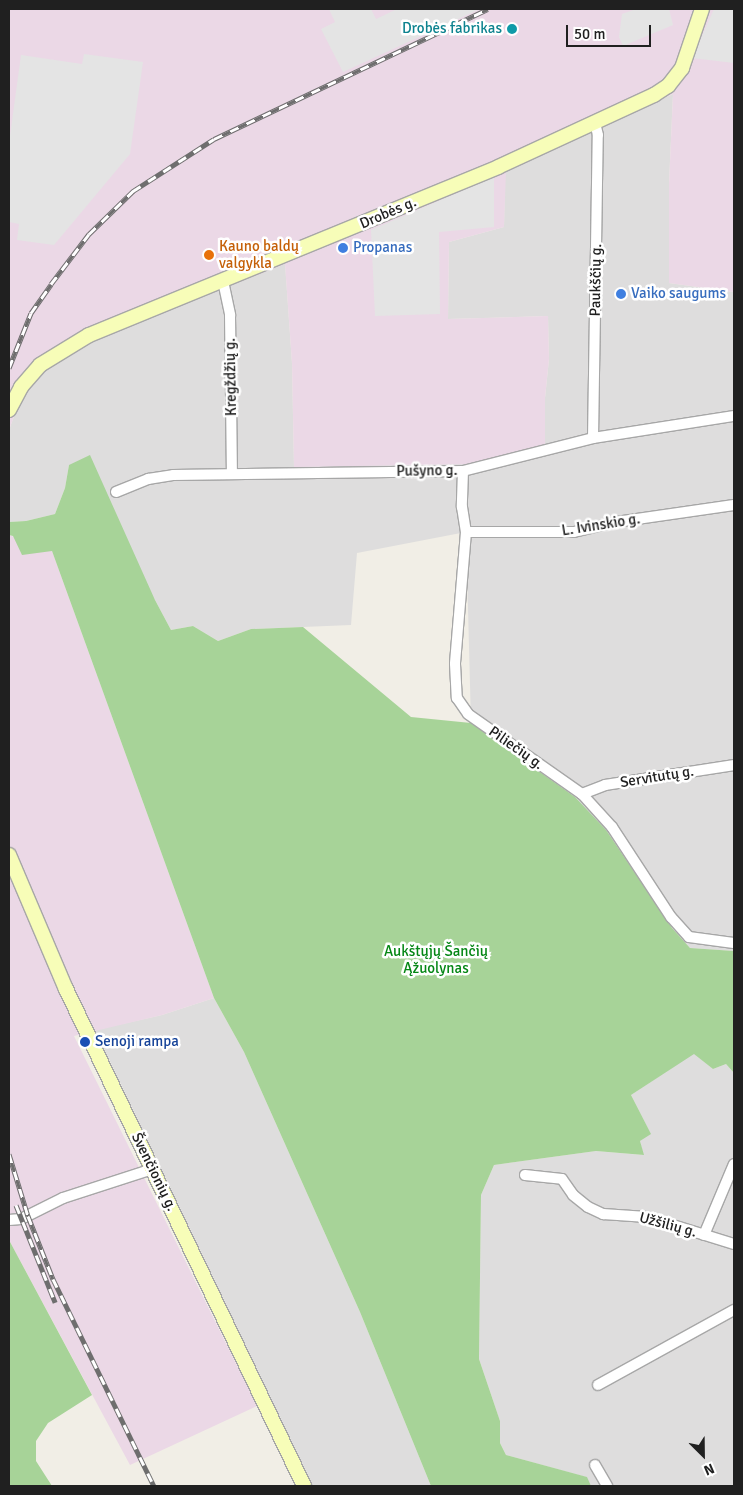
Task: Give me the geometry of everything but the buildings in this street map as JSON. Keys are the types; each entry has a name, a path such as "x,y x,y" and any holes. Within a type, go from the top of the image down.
{"street":[{"name":"Drobės g.","path":"9,410 30,374 53,355 89,336 498,167 654,94 677,78 702,9"},
{"name":"Paukščių g.","path":"593,438 598,135 595,123"},
{"name":"Kregždžių g.","path":"223,281 230,315 232,474"},
{"name":"Pušyno g.","path":"116,492 156,477 232,474 463,471 593,438 734,416"},
{"name":"Piliečių g.","path":"463,471 462,508 466,532 455,664 457,698 468,714 582,794 612,827 671,917 689,937 734,944"},
{"name":"L. Ivinskio g.","path":"466,532 574,532 616,522 734,505"},
{"name":"Servitutų g.","path":"582,794 604,785 734,765"},
{"name":"Švenčionių g.","path":"9,855 66,989 304,1486"},
{"path":"704,1235 734,1164"},
{"path":"9,1220 21,1219 63,1198 153,1169"},
{"name":"Užšilių g.","path":"525,1174 562,1179 573,1195 588,1207 603,1214 647,1217 734,1244"},
{"path":"598,1385 734,1310"},
{"path":"595,1465 607,1486"}],"shaded area":[{"path":"9,9 734,9 734,292 669,283 669,184 673,94 506,171 504,227 449,242 448,319 548,316 549,359 545,398 545,444 475,464 294,467 292,363 285,264 105,336 62,358 43,371 30,385 20,400 9,430"},
{"path":"329,9 371,9 376,19 397,9 480,9 343,72 321,29 335,22"},
{"path":"636,9 669,9 673,25 623,46 619,37 622,14"},
{"path":"714,9 734,9 734,63 692,58"},
{"path":"84,54 143,62 130,154 54,245 17,240 19,224 9,222 9,143 21,55 82,64"},
{"path":"673,94 669,184 669,283 734,292 734,951 690,948 672,928 575,797 471,723 466,532 357,553 351,625 251,629 218,641 193,626 171,630 155,600 69,465 65,488 55,514 26,521 9,522 9,430 20,400 43,371 62,358 105,336 285,263 292,363 294,467 545,398 549,359 548,316 448,319 449,242 504,227 505,171"},
{"path":"494,177 494,227 439,232 440,314 375,316 371,230"},
{"path":"9,535 52,551 214,998 162,1015 74,1036 257,1406 130,1465 9,1240"},
{"path":"214,998 244,1052 360,1312 431,1486 313,1486 95,1030 162,1015"},
{"path":"694,1053 713,1069 726,1064 734,1073 734,1486 591,1486 586,1477 506,1455 500,1443 500,1421 479,1359 481,1195 494,1165 596,1151 643,1155 640,1141 650,1133 631,1095"}],"green space":[{"name":"Aukštųjų Šančių Ąžuolynas","path":"90,455 155,600 171,630 193,626 218,641 251,629 303,627 411,717 471,723 575,797 606,830 672,928 690,948 734,951 734,1073 726,1064 713,1069 694,1054 631,1095 651,1134 640,1141 644,1155 596,1151 494,1165 481,1195 479,1359 500,1421 500,1443 506,1455 587,1477 591,1486 431,1486 360,1312 244,1052 214,998 52,551 22,555 13,536 9,535 9,522 26,521 55,514 65,488 69,465"},
{"path":"9,1240 92,1395 48,1423 36,1441 36,1461 52,1486 9,1486"}],"railway":[{"path":"9,368 31,313 51,284 89,234 133,191 214,139 488,9"},
{"path":"9,1154 28,1216 53,1279 154,1486"},
{"path":"16,1205 55,1302"}],"place":[{"name":"Drobės fabrikas","path":"512,29"},
{"name":"Propanas","path":"343,248"},
{"name":"Kauno baldų valgykla","path":"209,255"},
{"name":"Vaiko saugums","path":"621,294"},
{"name":"Senoji rampa","path":"85,1042"}]}
